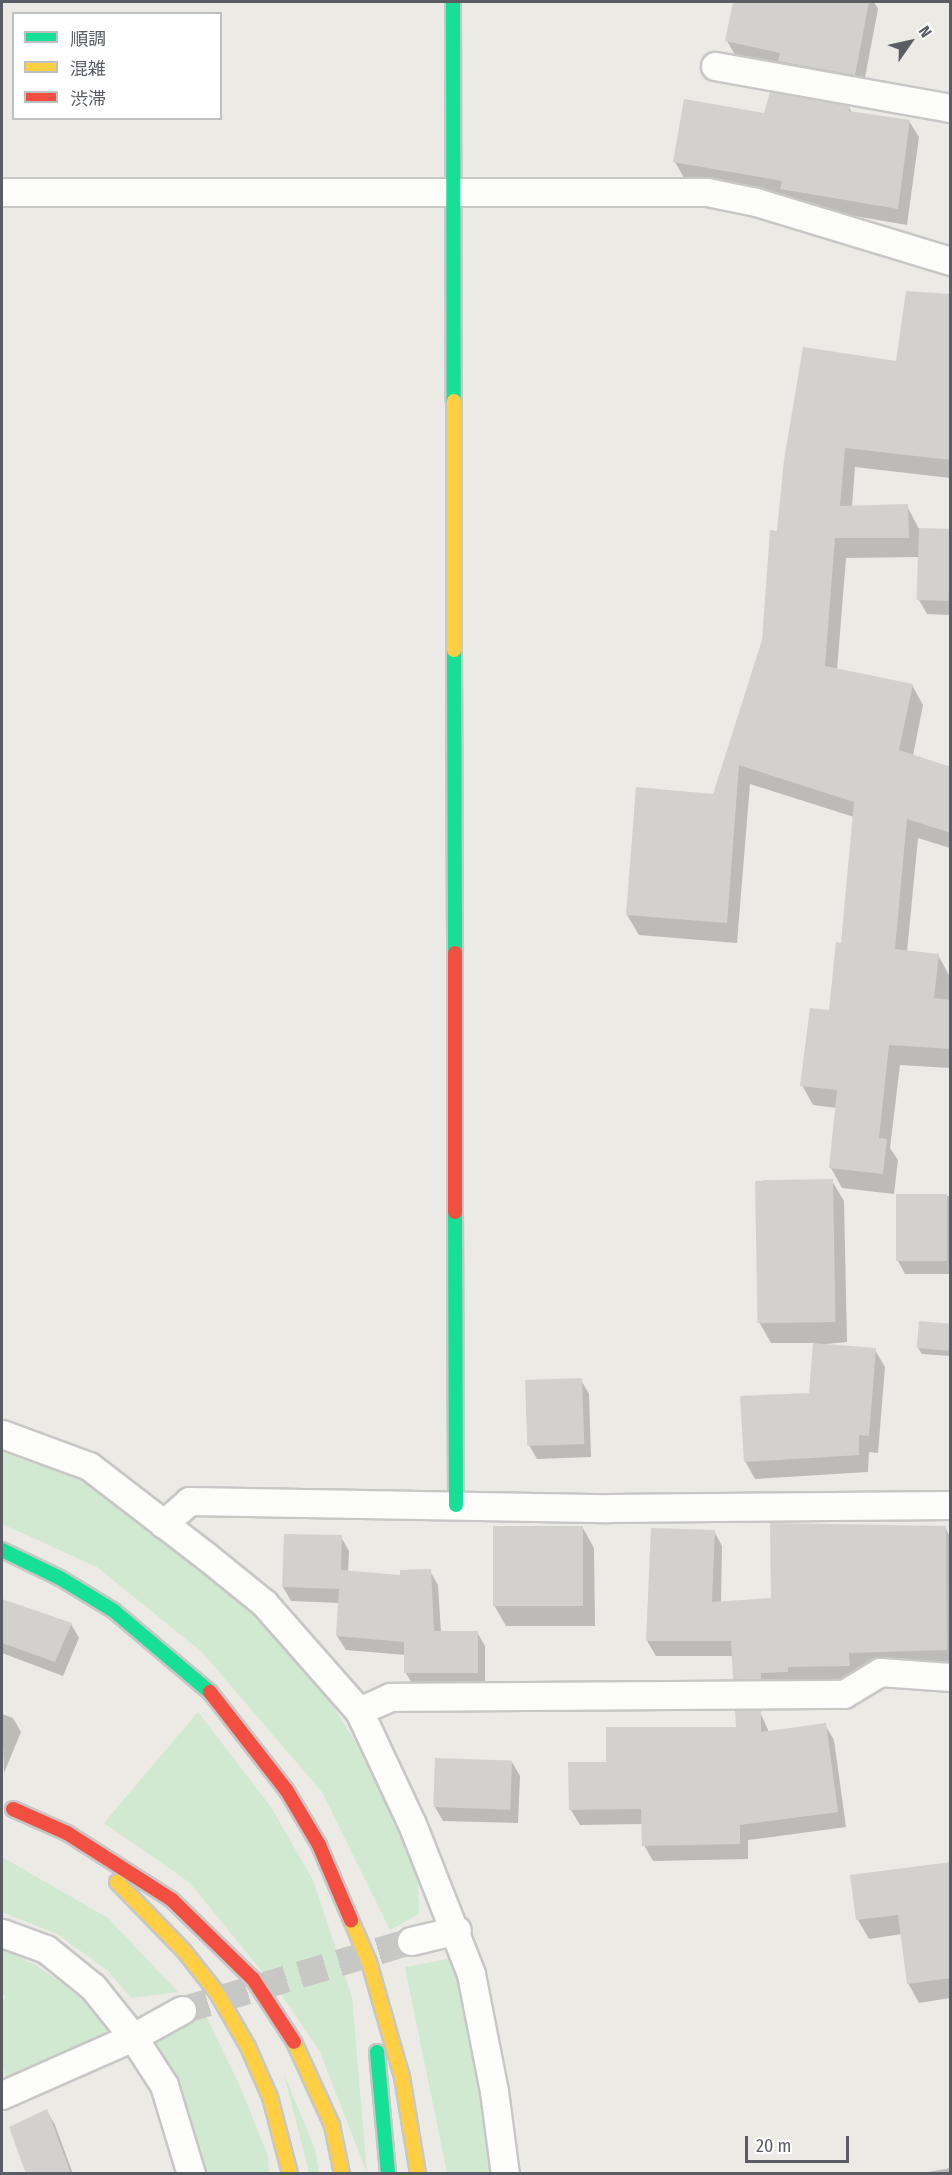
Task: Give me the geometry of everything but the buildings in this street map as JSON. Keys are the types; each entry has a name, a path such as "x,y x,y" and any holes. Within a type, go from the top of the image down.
{"main road":[{"path":"453,2 456,1505"},
{"path":"2,1550 60,1578 114,1611 210,1692 250,1738 287,1791 319,1845 347,1903 402,2077 418,2174"},
{"path":"7,1808 107,1873 153,1917 217,1994 270,2097 290,2174"},
{"path":"7,1808 67,1833 116,1862 172,1900 231,1955 284,2024 309,2070 332,2125 342,2174"},
{"path":"347,1903 372,2020 388,2174"}],"street":[{"path":"715,66 951,108"},
{"path":"2,192 455,190 707,192 756,202 951,261"},
{"path":"2,1434 89,1466 264,1603 359,1711 457,1930 474,1986 505,2174"},
{"path":"163,1524 189,1502 608,1508 951,1505"},
{"path":"359,1711 390,1697 844,1694 880,1672 951,1677"},
{"path":"411,1941 457,1930"},
{"path":"2,1933 54,1955 93,1987 133,2037 165,2085 191,2174"},
{"path":"2,2095 133,2037 182,2010"}],"green space":[{"path":"2,1452 101,1487 243,1602 281,1641 335,1709 372,1769 418,1873 419,1914 390,1930 322,1792 202,1652 97,1567 2,1524"},
{"path":"198,1712 271,1807 313,1880 352,1997 367,2173 320,2052 283,1997 189,1882 104,1823"},
{"path":"2,1857 108,1918 178,1992 131,1998 107,1970 57,1934 2,1912"},
{"path":"2,1948 37,1966 85,1999 111,2030 6,2084 2,2060 2,2004 6,1996 2,1994"},
{"path":"453,1958 486,2107 493,2173 447,2173 405,1967"},
{"path":"205,2014 239,2084 268,2156 269,2173 206,2173 189,2110 154,2045"},
{"path":"284,2074 315,2149 319,2173 309,2173"}],"tunnel":[{"path":"182,2010 411,1941"}],"traffic: fast":[{"path":"453,2 454,401"},
{"path":"454,650 455,953"},
{"path":"455,1212 456,1505"},
{"path":"2,1550 60,1578 114,1611 210,1692"},
{"path":"377,2052 388,2174"}],"traffic: slow":[{"path":"454,401 454,650"},
{"path":"117,1882 184,1951 217,1993 248,2047 270,2097 290,2174"},
{"path":"351,1920 369,1962 402,2077 418,2174"},
{"path":"294,2042 332,2125 342,2174"}],"traffic: jam":[{"path":"455,953 455,1212"},
{"path":"210,1692 287,1791 319,1845 351,1920"},
{"path":"13,1809 67,1833 172,1900 253,1979 294,2042"}]}
